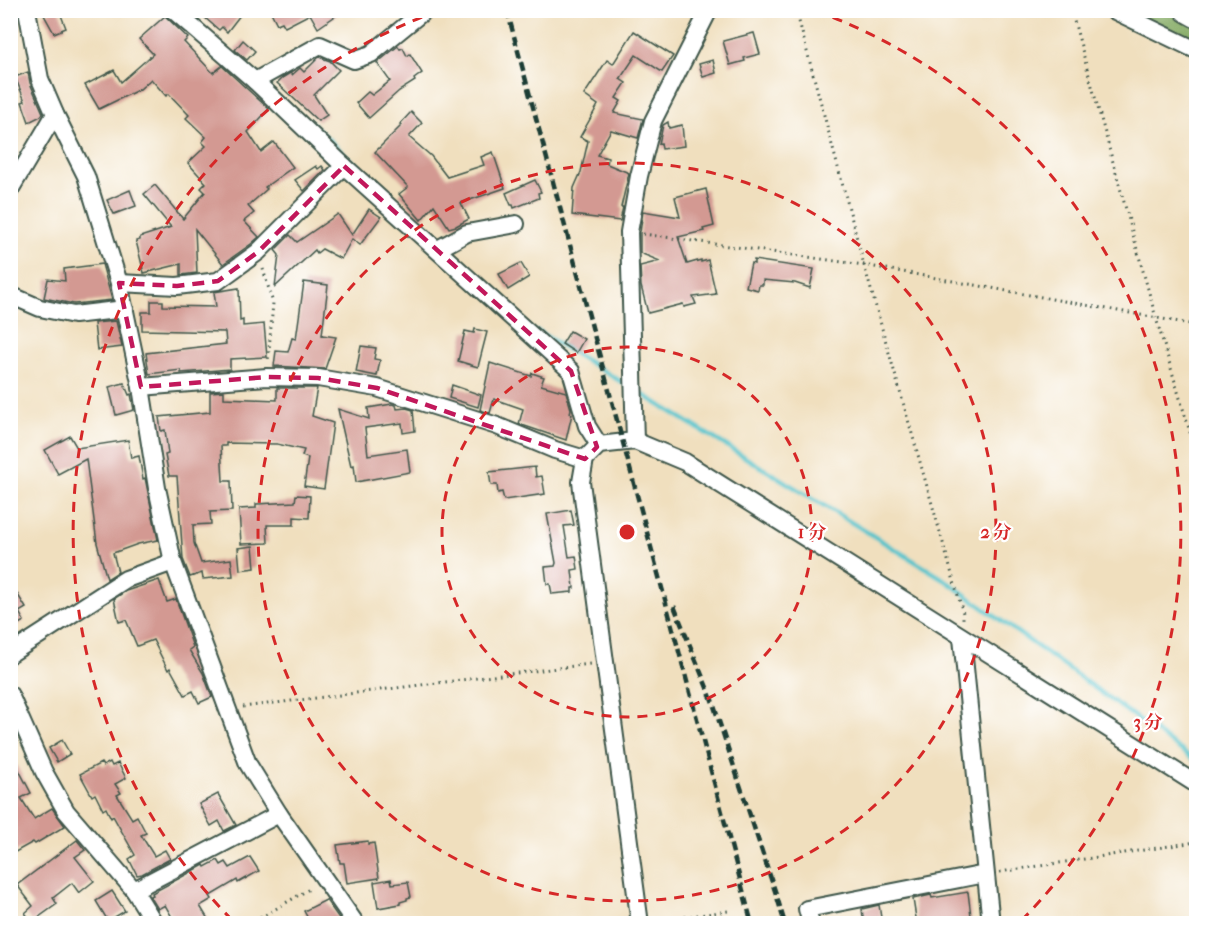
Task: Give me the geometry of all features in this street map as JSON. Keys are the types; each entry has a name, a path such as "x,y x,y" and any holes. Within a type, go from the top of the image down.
{"highway":[{"path":"1187,10 1197,15"}],"street":[{"path":"27,10 40,79 86,176 119,283 141,387 157,488 173,562 226,710 248,764 279,814 356,924"},
{"path":"173,10 255,81 344,166 571,371 587,426 591,452 581,482 640,923"},
{"path":"255,81 320,45 354,60 371,54 425,10"},
{"path":"635,441 629,232 639,176 653,121 709,10"},
{"path":"1113,10 1197,50"},
{"path":"10,190 55,114"},
{"path":"119,283 177,286 218,281 258,252 344,166"},
{"path":"438,249 467,233 516,224"},
{"path":"10,295 40,308 74,315 125,309"},
{"path":"141,387 267,377 318,378 377,388 497,426 555,450 591,452 635,441 685,462 1197,784"},
{"path":"10,654 126,579 173,562"},
{"path":"962,638 992,924"},
{"path":"10,695 44,772 66,811 134,890 155,924"},
{"path":"134,890 279,814"},
{"path":"811,924 807,909 985,874"}],"path":[{"path":"796,10 864,265 963,613 962,638"},
{"path":"1071,10 1156,318 1197,452"},
{"path":"629,232 864,265 1197,325"},
{"path":"258,252 273,303 267,377"},
{"path":"226,710 604,662"},
{"path":"985,874 1197,842"},
{"path":"249,924 326,880"},
{"path":"640,923 728,911"}],"highlighted area":[{"path":"344,166 571,371 597,447 585,459 377,388 318,378 267,377 141,387 119,283 177,286 218,281 258,252"}],"green space":[{"path":"1128,11 1171,11 1196,23 1196,44"}],"building":[{"path":"53,10 59,10 66,28 54,33 44,15"},
{"path":"196,10 244,10 227,32 222,27 219,30"},
{"path":"270,10 344,10 318,28 310,14 285,27 282,22 277,24"},
{"path":"165,16 188,38 184,42 213,73 222,66 269,109 248,132 261,152 274,142 293,167 265,187 267,189 248,206 254,213 244,221 259,237 223,264 195,229 197,273 181,275 181,264 144,273 136,241 140,240 140,237 171,227 144,194 155,185 183,219 205,192 201,188 206,183 188,163 206,146 202,142 206,137 186,118 189,115 169,94 166,96 151,79 140,89 99,109 85,85 114,70 121,82 153,54 139,39"},
{"path":"634,31 673,56 662,72 636,55 620,79 626,83 616,98 621,101 614,113 643,119 638,138 611,130 597,155 608,158 607,164 629,173 620,221 572,215 574,188 581,172 588,141 580,137 598,105 584,95 607,60 613,64"},
{"path":"754,33 760,54 730,65 723,41"},
{"path":"243,40 255,51 247,60 235,50"},
{"path":"398,46 400,49 403,48 407,56 410,54 422,73 369,118 356,103 368,92 372,95 390,81 377,63"},
{"path":"319,57 330,61 339,70 314,95 327,115 318,121 277,83 300,68 304,72"},
{"path":"713,60 716,73 703,77 699,64"},
{"path":"28,72 30,83 43,113 29,122 22,102 25,101 15,77"},
{"path":"411,112 422,123 409,137 431,156 447,177 484,165 481,157 493,152 505,188 461,203 469,219 456,226 449,228 434,205 421,220 399,194 408,187 375,152 402,125 400,124"},
{"path":"668,122 669,128 682,125 684,146 662,149 661,143 659,144 663,125"},
{"path":"316,166 318,169 322,166 325,170 304,191 295,180"},
{"path":"535,180 541,192 538,193 539,198 514,208 506,193"},
{"path":"706,189 714,226 703,229 704,231 678,237 687,264 708,260 716,294 693,297 696,304 684,307 683,304 648,313 641,286 640,266 660,261 640,253 643,211 680,217 675,197"},
{"path":"130,190 136,206 114,214 107,200"},
{"path":"369,209 381,217 360,245 352,239 341,259 322,249 317,253 315,250 275,287 279,255 275,250 290,235 297,242 338,214 352,235"},
{"path":"754,260 814,269 810,288 795,283 763,280 763,285 759,285 758,290 746,287 751,263 754,264"},
{"path":"521,263 529,277 508,290 499,274"},
{"path":"102,264 112,300 74,304 44,298 48,279 65,281 64,269"},
{"path":"304,282 328,285 322,335 336,337 325,369 274,366 276,351 288,352 292,338 296,339"},
{"path":"239,288 240,321 243,320 243,326 264,324 267,357 230,359 230,369 181,373 181,370 149,374 146,353 226,344 225,332 142,330 142,312 151,312 151,301 163,301 163,306 216,307 214,292"},
{"path":"116,321 122,347 97,350 94,323"},
{"path":"475,329 487,332 478,367 458,361 465,331 474,333"},
{"path":"570,331 584,339 576,353 562,344"},
{"path":"361,346 376,348 374,359 380,360 377,376 356,372"},
{"path":"490,363 531,376 532,373 544,377 541,385 566,392 572,414 566,440 519,424 523,409 494,399 490,413 480,410"},
{"path":"124,383 129,395 131,394 134,410 116,415 109,387"},
{"path":"452,385 481,395 478,407 449,398"},
{"path":"277,388 317,388 312,416 333,423 324,489 304,486 308,458 302,456 304,450 277,444 226,443 226,446 221,446 223,481 231,481 232,511 210,512 211,524 193,525 194,543 201,563 231,559 233,576 203,579 202,573 190,577 183,559 177,476 169,476 165,455 168,454 165,430 161,431 159,417 210,412 210,392 224,391 224,398 277,400"},
{"path":"396,405 397,409 413,410 415,431 403,433 402,423 365,428 368,455 407,449 410,472 356,482 354,465 351,466 338,409 369,419 368,408"},
{"path":"70,436 77,448 128,440 131,458 139,456 143,479 145,478 158,540 113,553 118,572 107,579 97,543 86,459 58,474 45,450"},
{"path":"535,467 536,477 542,476 545,494 504,500 502,492 498,493 497,485 491,485 489,472"},
{"path":"296,495 310,496 309,518 294,517 294,525 267,525 268,543 241,544 239,509 256,508 256,504 295,502"},
{"path":"571,510 574,525 564,526 569,557 576,556 578,569 572,570 574,588 572,592 552,594 550,584 547,584 545,567 555,566 556,563 547,514"},
{"path":"253,546 255,568 240,570 238,548"},
{"path":"159,580 167,602 176,599 193,647 189,650 203,673 212,697 199,703 193,691 185,695 170,668 168,670 153,640 137,646 126,620 119,622 114,599 126,591"},
{"path":"10,582 26,608 19,612 24,621 10,629"},
{"path":"62,740 70,754 57,762 49,748"},
{"path":"10,753 31,793 21,798 34,819 52,808 65,826 35,844 33,842 10,855"},
{"path":"110,762 112,766 118,763 126,778 115,784 121,793 117,795 132,819 137,816 146,833 141,835 154,856 165,850 170,859 142,874 137,875 129,859 135,855 113,816 111,818 106,808 103,810 95,794 92,796 80,774 101,763 103,766"},
{"path":"218,794 236,825 224,831 219,821 211,826 199,804"},
{"path":"77,840 85,850 75,857 94,881 79,893 72,883 53,898 57,904 32,922 25,913 33,906 17,885"},
{"path":"368,841 368,844 374,843 379,878 347,883 344,863 340,863 337,845"},
{"path":"250,857 259,871 238,883 237,880 210,896 212,899 200,906 211,924 176,924 165,905 158,909 150,896 204,865 205,867 218,860 221,865 226,862 230,868"},
{"path":"391,879 392,884 408,882 411,897 400,904 378,908 374,882"},
{"path":"112,891 125,911 108,921 96,901"},
{"path":"968,892 972,924 917,924 913,899"},
{"path":"326,900 343,924 311,924 304,911"},
{"path":"879,905 882,924 864,924 862,909"}],"waterway":[{"path":"310,122 369,178"},
{"path":"537,331 630,387"},
{"path":"637,391 942,578 1196,761"}],"railway":[{"path":"507,10 752,924"},
{"path":"674,606 712,700 785,924"}]}
